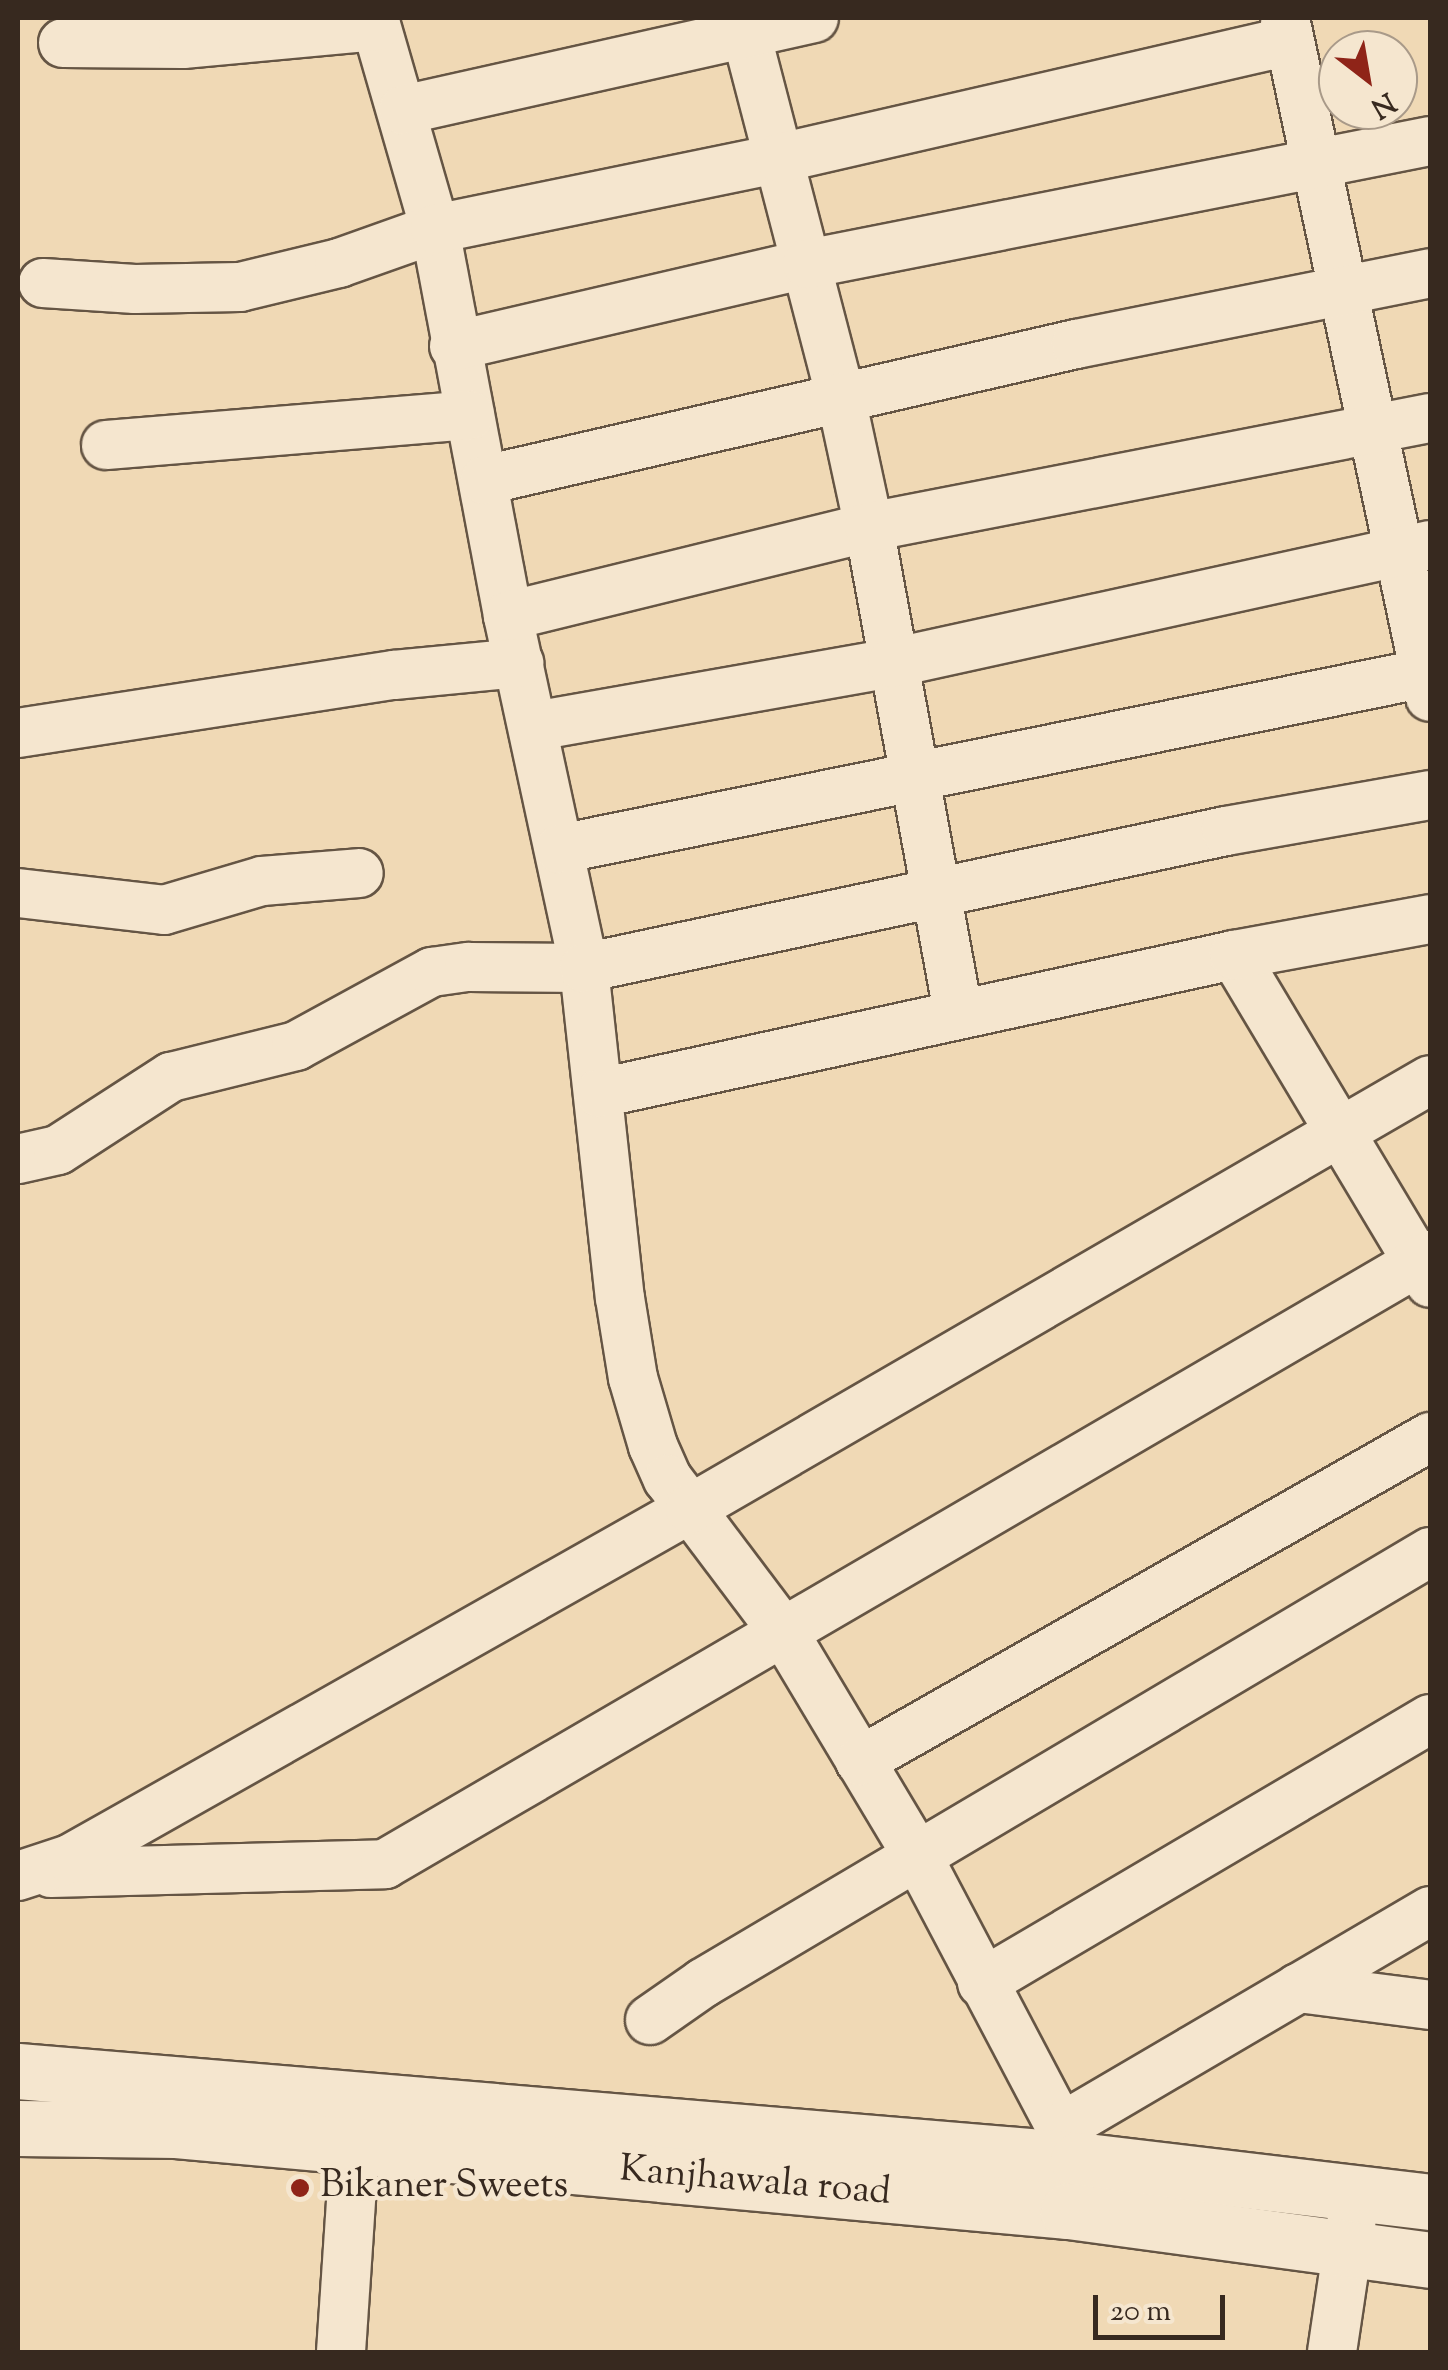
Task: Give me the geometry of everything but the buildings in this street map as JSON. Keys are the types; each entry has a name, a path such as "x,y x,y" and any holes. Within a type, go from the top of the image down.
{"main road":[{"name":"Kanjhawala road","path":"18,2071 356,2124 1068,2211 1430,2260"},
{"name":"Kanjhawala road","path":"18,2128 176,2130 356,2124 1070,2144 1355,2194 1430,2202"}],"street":[{"path":"403,110 744,25 814,18"},
{"path":"63,43 183,44 375,22 434,229 508,616 535,726 584,968 620,1298 633,1378 653,1446 668,1479 784,1633 918,1858 1070,2144 1298,1988 1430,1911"},
{"path":"744,25 841,398 869,527 959,1015"},
{"path":"42,282 135,289 240,286 339,263 434,229 780,158 1287,29 1319,162 1373,429 1415,548 1429,681 913,777 560,849"},
{"path":"454,346 807,264 1430,141"},
{"path":"485,480 841,398 1344,288 1430,273"},
{"path":"106,445 470,415"},
{"path":"508,616 869,527 1430,418"},
{"path":"535,726 892,663 1415,548"},
{"path":"18,734 394,674 519,663"},
{"path":"18,1159 58,1150 170,1077 296,1046 432,972 470,966 584,968 1244,828 1430,795"},
{"path":"18,893 164,910 262,882 359,873"},
{"path":"600,1092 1234,955 1430,919"},
{"path":"22,1875 385,1864 419,1840 1426,1267 1338,1134 1234,955"},
{"path":"22,1875 70,1859 690,1509 1430,1080"},
{"path":"860,1761 1430,1437"},
{"path":"650,2020 703,1983 1430,1552"},
{"path":"982,1983 1430,1719"},
{"path":"1298,1988 1430,2006"},
{"path":"341,2352 356,2124"},
{"path":"1332,2352 1355,2194"}],"place":[{"name":"Bikaner Sweets","path":"300,2188"}]}
